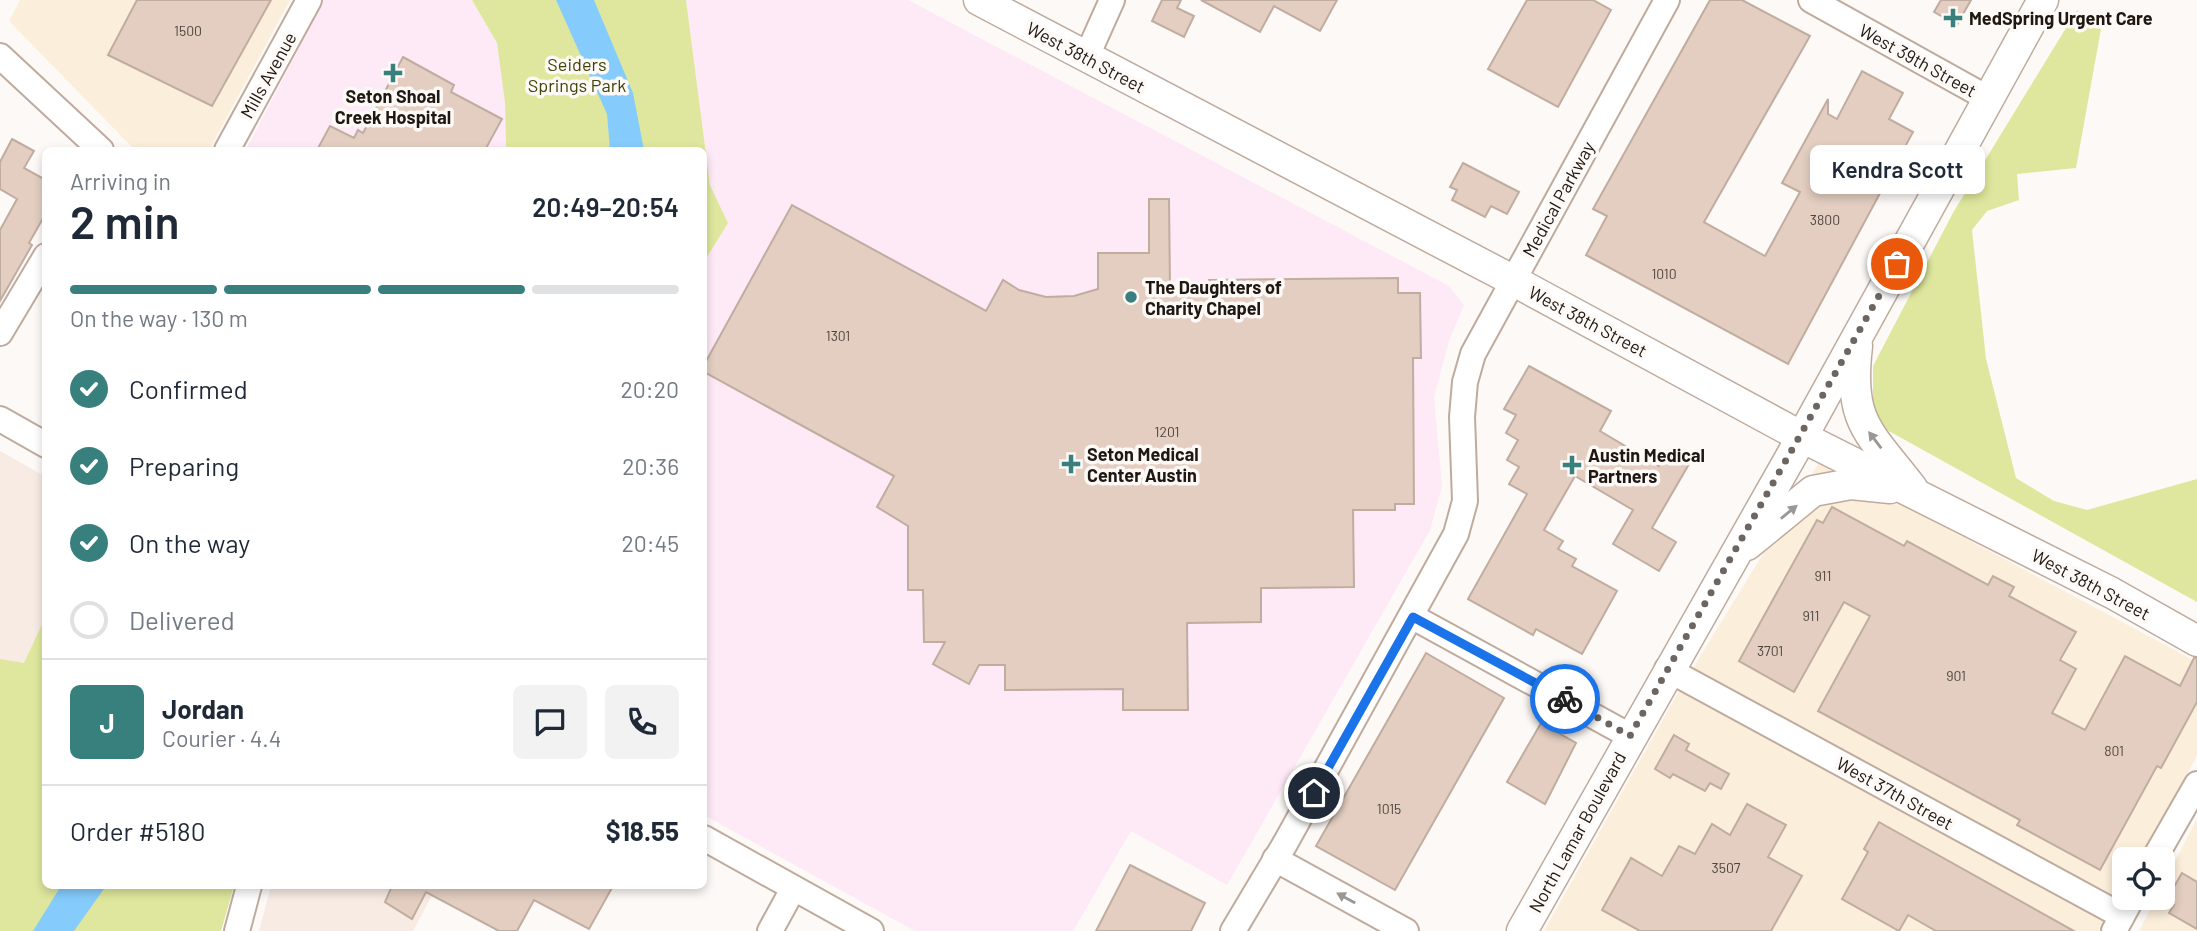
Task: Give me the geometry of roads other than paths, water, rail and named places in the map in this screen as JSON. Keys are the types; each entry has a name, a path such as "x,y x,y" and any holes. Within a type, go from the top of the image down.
{"main road":[{"name":"West 38th Street","path":"979,0 1514,281 1802,437 2112,593 2197,641"},
{"name":"North Lamar Boulevard","path":"1522,931 1667,669 1802,437 2043,0"},
{"path":"1858,335 1854,389 1859,418 1916,495"},
{"path":"1735,553 1819,489 1851,484 1886,486 1916,495"}],"street":[{"name":"Mills Avenue","path":"229,147 309,0"},
{"path":"1086,58 1112,0"},
{"name":"Medical Parkway","path":"1233,931 1413,617 1457,534 1465,501 1462,417 1465,382 1473,354 1667,0"},
{"name":"West 39th Street","path":"1811,0 1989,99"},
{"path":"0,56 98,147"},
{"path":"0,333 42,263"},
{"path":"0,419 42,443"},
{"path":"1413,617 1630,736"},
{"name":"West 37th Street","path":"1667,669 2123,915"},
{"path":"2161,847 2197,784"},
{"path":"707,840 871,931"},
{"path":"1275,859 1406,931"},
{"path":"769,931 793,888"},
{"path":"237,931 248,889"}],"water":[{"path":"556,0 594,0 633,93 643,147 610,147 607,114"},
{"path":"59,889 104,889 74,931 33,931"}],"place":[{"name":"MedSpring Urgent Care","path":"1953,18"},
{"name":"Seton Shoal Creek Hospital","path":"393,73"},
{"name":"Kendra Scott","path":"1897,264"},
{"name":"The Daughters of Charity Chapel","path":"1131,297"},
{"name":"Seton Medical Center Austin","path":"1071,464"},
{"name":"Austin Medical Partners","path":"1572,465"}],"park label":[{"name":"Seiders Springs Park","path":"577,74"}]}
